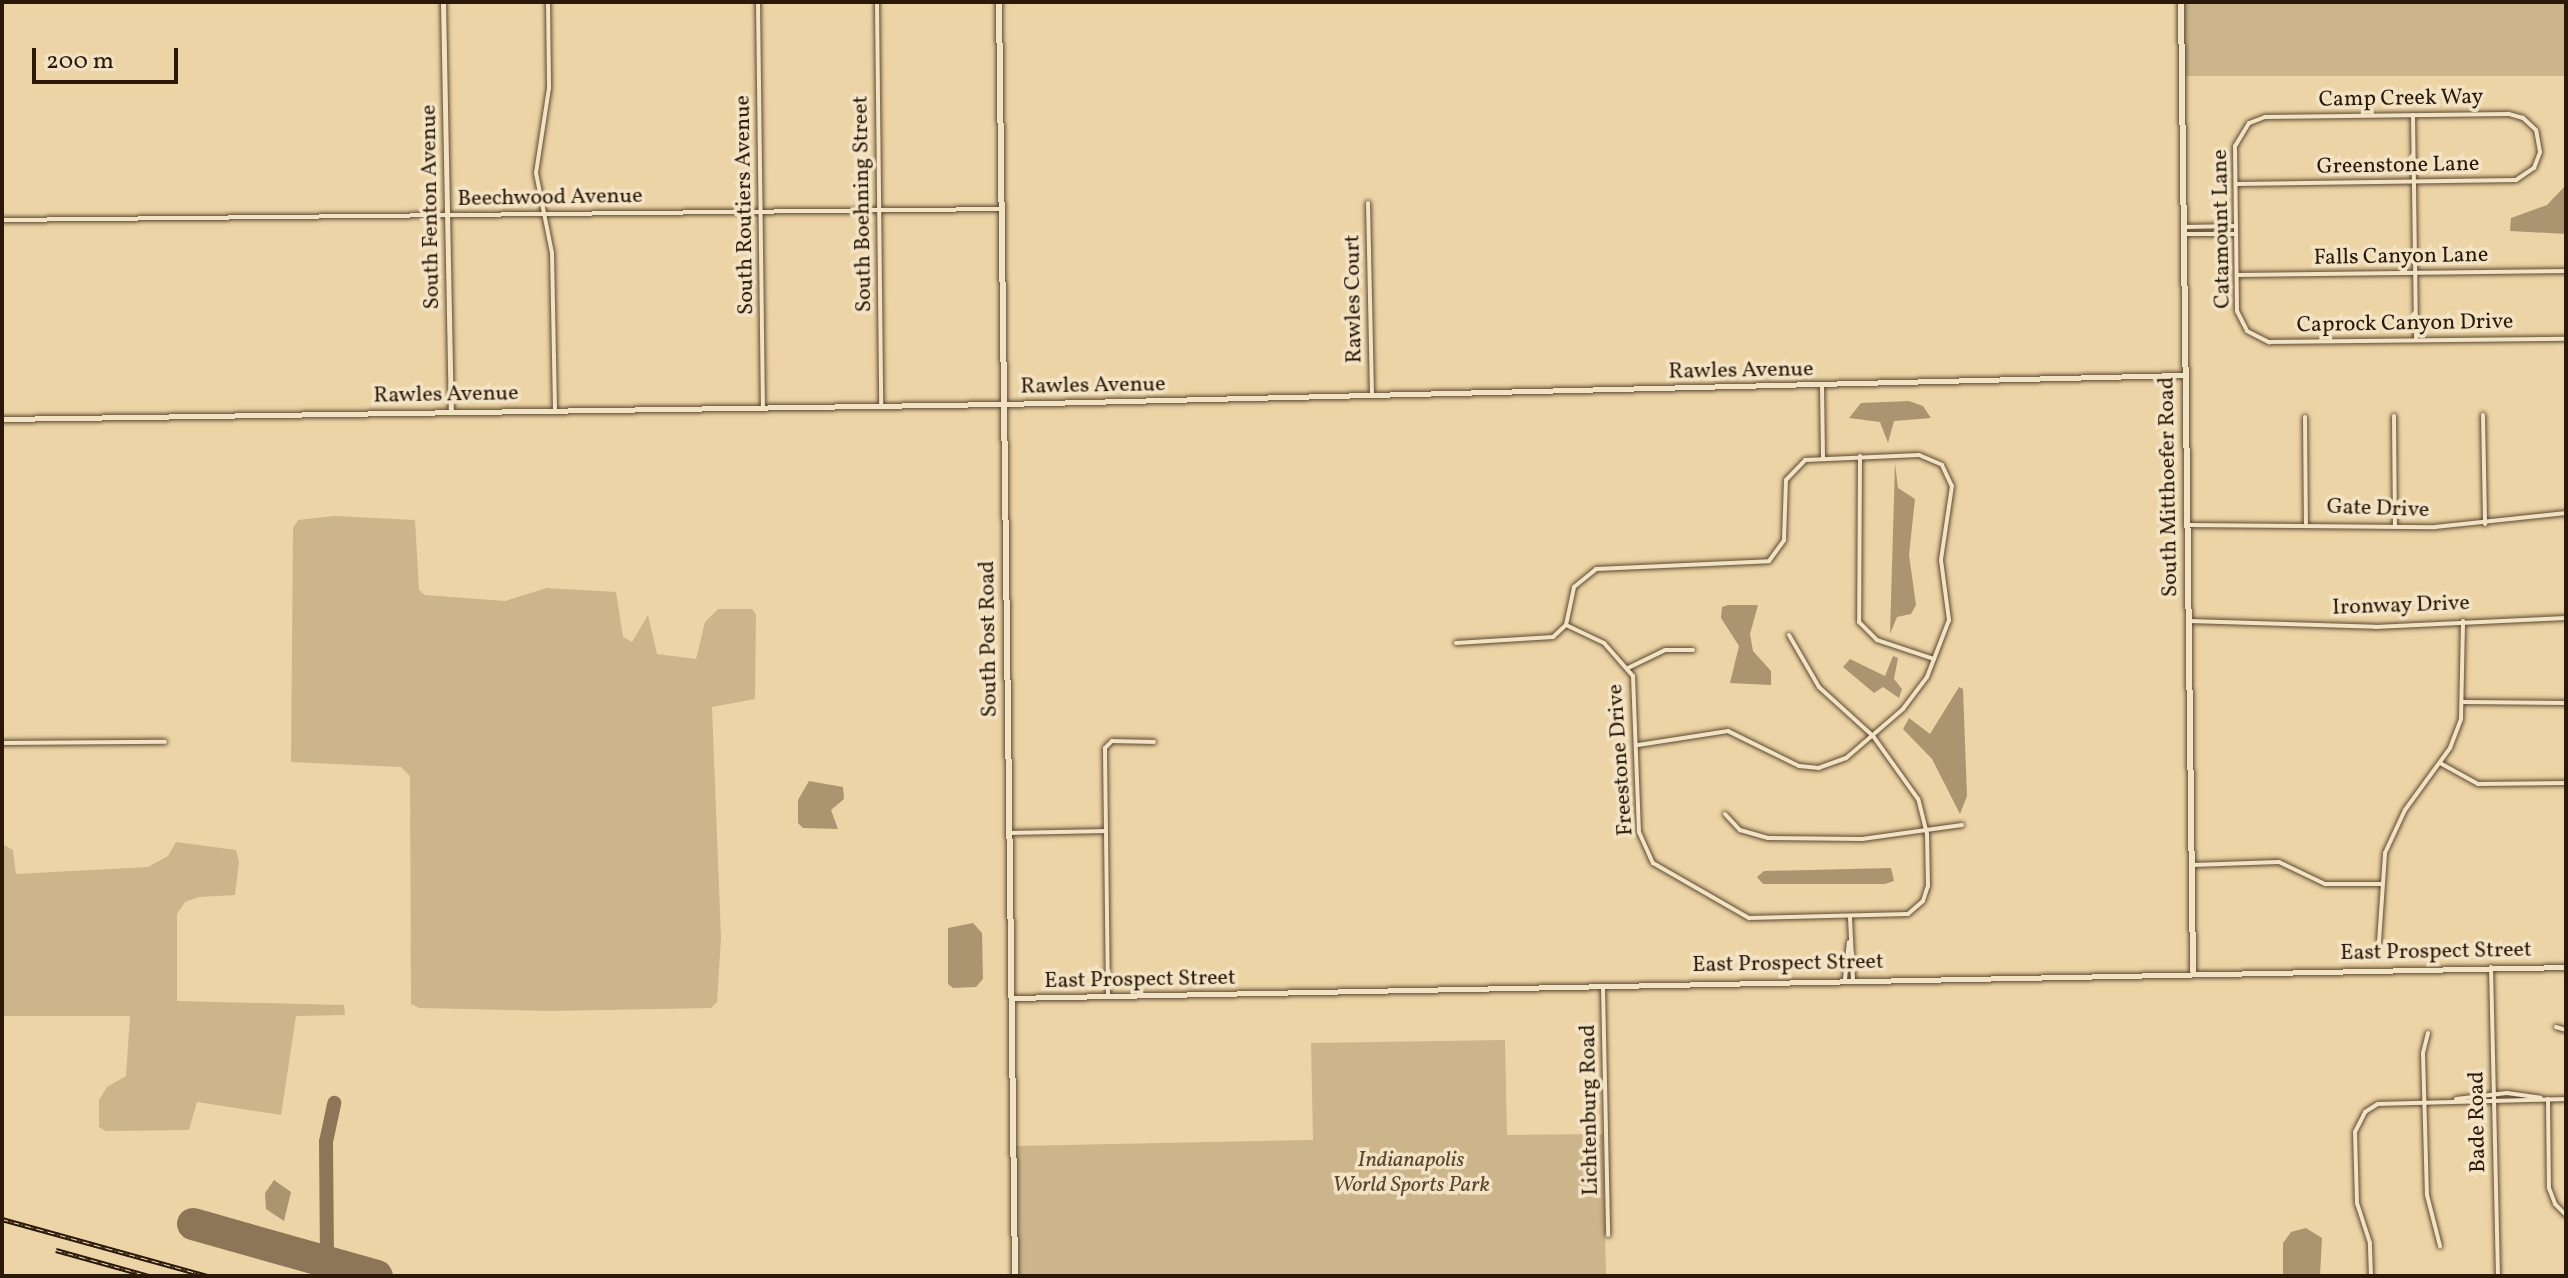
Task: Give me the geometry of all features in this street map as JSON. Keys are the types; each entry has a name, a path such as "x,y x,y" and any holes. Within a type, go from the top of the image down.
{"main road":[{"name":"South Post Road","path":"999,2 1015,1276"},
{"name":"South Mitthoefer Road","path":"2181,2 2193,971"}],"street":[{"name":"South Fenton Avenue","path":"443,2 451,411"},
{"path":"548,2 549,82 536,171 553,260 555,410"},
{"name":"South Routiers Avenue","path":"758,2 763,407"},
{"name":"South Boehning Street","path":"877,2 881,405"},
{"name":"Camp Creek Way","path":"2245,126 2265,117 2509,114 2532,125 2541,147"},
{"path":"2413,115 2416,340"},
{"name":"Catamount Lane","path":"2245,126 2236,142 2236,234 2237,311 2247,331"},
{"name":"Greenstone Lane","path":"2236,184 2516,180 2534,168 2541,147"},
{"name":"Rawles Court","path":"1368,203 1372,395"},
{"name":"Beechwood Avenue","path":"2,220 1001,209"},
{"path":"2184,231 2236,226"},
{"path":"2184,231 2236,234"},
{"name":"Falls Canyon Lane","path":"2237,275 2566,271"},
{"name":"Caprock Canyon Drive","path":"2247,331 2269,342 2566,339"},
{"name":"Rawles Avenue","path":"2,419 1004,404 2185,375"},
{"path":"1822,385 1823,457"},
{"path":"2483,415 2485,524"},
{"path":"2394,416 2395,527"},
{"path":"2305,417 2306,523"},
{"path":"1456,643 1544,641 1566,625 1574,587 1594,570 1755,566 1772,560 1785,536 1788,474 1801,461 1823,457 1919,455 1942,465 1952,488 1941,557 1949,617 1934,659 1915,696 1873,736 1835,765 1819,768 1799,766 1728,731 1638,745"},
{"path":"1860,456 1859,622 1877,640 1934,659"},
{"name":"Gate Drive","path":"2188,525 2306,523 2395,527 2485,524 2566,513"},
{"name":"Ironway Drive","path":"2189,621 2375,627 2566,618"},
{"path":"2379,942 2381,884 2389,842 2456,734 2464,702 2463,621"},
{"name":"Freestone Drive","path":"1566,625 1604,643 1628,668 1637,701 1639,832 1653,863 1749,918 1850,918"},
{"path":"1789,635 1819,687 1873,736 1909,780 1927,830 1928,888 1915,910 1898,916 1850,918 1845,979"},
{"path":"1628,668 1665,650 1693,650"},
{"path":"2464,702 2566,703"},
{"path":"2,743 165,742"},
{"path":"1108,996 1108,744 1154,742"},
{"path":"2440,763 2478,784 2566,783"},
{"path":"1725,814 1740,830 1766,838 1855,839 1962,825"},
{"path":"1009,833 1106,831"},
{"path":"2192,865 2287,863 2325,884 2381,884"},
{"path":"1849,942 1853,979"},
{"name":"Bade Road","path":"2491,967 2498,1276"},
{"name":"East Prospect Street","path":"1011,998 2193,971 2566,967"},
{"name":"Lichtenburg Road","path":"1603,985 1608,1235"},
{"path":"2556,1027 2566,1030"},
{"path":"2428,1033 2423,1053 2427,1195 2440,1246"},
{"path":"2453,1101 2494,1093 2548,1099"},
{"path":"2548,1099 2549,1188 2555,1204 2566,1215"},
{"path":"2371,1276 2370,1243 2357,1203 2357,1121 2378,1104 2566,1099"}],"green space":[{"path":"2181,2 2566,2 2566,76 2181,76"},
{"path":"334,516 415,520 419,590 425,595 505,601 547,588 616,592 623,637 632,642 648,615 657,654 696,659 705,622 718,609 752,609 756,614 755,699 712,707 721,938 717,1002 711,1008 549,1011 419,1008 411,1004 410,776 401,767 291,762 293,528 298,520"},
{"path":"176,842 236,850 239,862 235,895 199,897 185,902 177,914 177,1001 344,1005 345,1015 296,1016 281,1115 197,1102 189,1130 106,1131 99,1127 99,1100 107,1087 126,1076 130,1016 2,1016 2,844 13,850 16,874 148,867 168,856"},
{"name":"Indianapolis World Sports Park","path":"1505,1040 1507,1135 1603,1134 1606,1276 1018,1276 1016,1146 1313,1140 1311,1043"}],"shaded area":[{"path":"2566,185 2566,234 2510,231 2511,218 2547,205"},
{"path":"1909,401 1923,406 1931,418 1894,421 1888,443 1880,422 1849,418 1861,403"},
{"path":"1895,463 1898,488 1915,499 1909,555 1916,605 1911,614 1897,617 1890,634"},
{"path":"1758,605 1750,634 1753,651 1771,671 1771,685 1730,683 1739,646 1721,618 1722,607"},
{"path":"1893,656 1898,658 1894,679 1902,689 1899,698 1883,687 1874,693 1843,667 1850,659 1885,676"},
{"path":"1959,687 1963,689 1967,796 1960,814 1932,759 1903,729 1909,718 1930,734"},
{"path":"809,781 843,787 844,799 831,810 838,829 803,828 798,823 798,800"},
{"path":"1891,868 1894,881 1885,884 1763,884 1757,877 1764,871"},
{"path":"973,923 982,933 983,979 976,987 953,988 948,984 948,928"},
{"path":"274,1180 291,1192 284,1221 266,1209 265,1193"},
{"path":"2306,1228 2322,1238 2320,1276 2283,1276 2283,1243 2291,1232"}],"taxiway":[{"path":"334,1103 326,1142 327,1256 334,1264"}],"runway":[{"path":"193,1224 377,1276"}],"railway":[{"path":"2,1219 207,1276"},
{"path":"56,1250 149,1276"}]}
